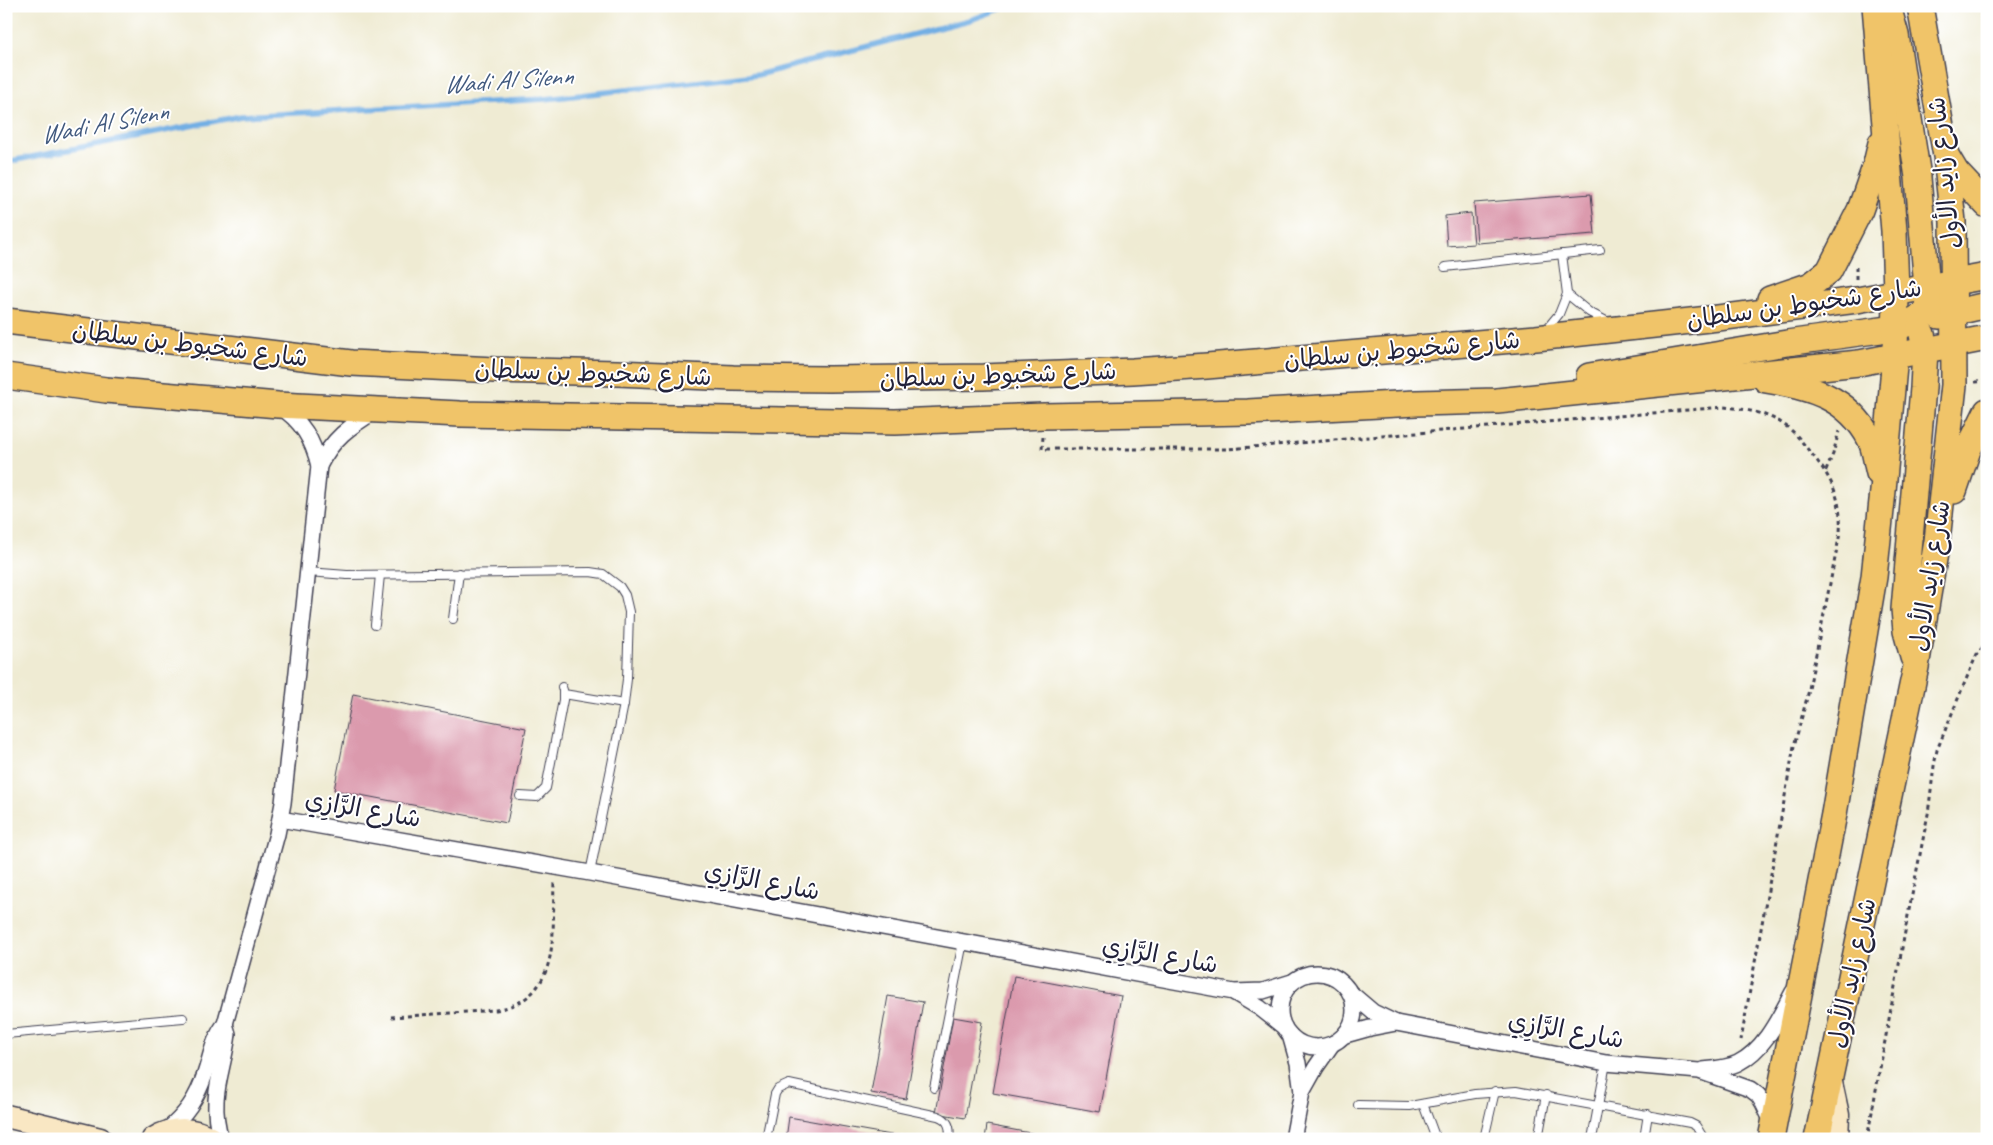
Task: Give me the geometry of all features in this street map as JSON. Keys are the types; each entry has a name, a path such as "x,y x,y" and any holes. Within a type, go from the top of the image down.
{"main road":[{"name":"شارع زايد الأول","path":"1875,6 1886,121 1894,230 1896,292"},
{"path":"1888,6 1896,36 1918,178 1926,286 1925,323 1904,609 1906,631 1916,667"},
{"name":"شارع زايد الأول","path":"1772,1132 1834,814 1872,586 1895,356 1925,323 1954,282 1953,222 1946,156 1920,6"},
{"path":"1718,318 1811,285 1829,271 1860,210 1876,164 1886,121"},
{"path":"1946,156 1956,172 1987,204"},
{"name":"شارع شخبوط بن سلطان","path":"6,321 224,349 352,363 495,370 772,378 928,378 1124,372 1300,359 1536,338 1628,329 1857,300 1987,276"},
{"path":"1896,292 1925,323 1953,343 1987,338"},
{"path":"1497,401 1565,381 1634,368 1925,323 1987,305"},
{"name":"شارع زايد الأول","path":"1818,1139 1916,667 1937,541 1954,384 1953,343"},
{"name":"شارع شخبوط بن سلطان","path":"6,376 106,390 278,406 470,414 895,422 1044,416 1173,415 1497,401 1859,363 1895,356"},
{"path":"1734,375 1803,387 1820,392 1839,403 1859,421 1871,440 1883,491"},
{"path":"1937,541 1968,450 1987,411"}],"street":[{"path":"154,1137 187,1112 194,1102 217,1035 225,1024 280,819 286,785 319,466 313,444 302,425 291,414 278,406"},
{"path":"319,466 328,449 341,434 376,410"},
{"name":"شارع الرَّازِي","path":"280,819 590,873 1234,992 1263,991 1292,982"},
{"name":"شارع الرَّازِي","path":"1699,1071 1737,1064 1750,1056 1777,1021 1805,968"},
{"path":"1292,1138 1302,1092 1316,1067 1351,1027 1355,1017 1352,995 1342,981 1325,973 1307,973 1292,982 1285,990 1280,1008 1298,1064 1302,1092"},
{"name":"شارع الرَّازِي","path":"1234,992 1260,1008 1287,1031"},
{"name":"شارع الرَّازِي","path":"1352,995 1373,1012 1396,1023 1606,1063 1699,1071 1750,1089 1758,1095 1764,1104 1772,1132"},
{"name":"شارع الرَّازِي","path":"1339,1040 1370,1028 1396,1023"},
{"path":"220,1139 214,1105 228,1034 225,1024"},
{"path":"1287,1031 1299,1042 1310,1046 1321,1047 1339,1040"},
{"path":"1830,1078 1838,1115 1837,1139"},
{"path":"6,1116 100,1139"},
{"path":"154,1137 178,1130 191,1130 212,1139"}],"lane":[{"path":"1445,267 1600,250"},
{"path":"1536,338 1552,323 1567,294 1562,254"},
{"path":"1567,294 1589,312 1608,322 1628,329"},
{"path":"308,572 380,575 459,572 590,572 603,574 612,580 625,595 628,612 627,679 624,704 590,873"},
{"path":"453,618 459,572"},
{"path":"375,626 380,575"},
{"path":"520,796 537,797 546,788 563,691 624,704"},
{"path":"934,1088 963,942"},
{"path":"6,1034 183,1018"},
{"path":"1592,1139 1606,1063"},
{"path":"766,1139 775,1094 783,1085 789,1084 938,1116 948,1123 950,1128 949,1139"},
{"path":"1484,1139 1495,1092"},
{"path":"1358,1105 1396,1107 1423,1104 1460,1096 1495,1092 1526,1092 1690,1123 1696,1126 1704,1139"},
{"path":"1538,1139 1546,1095"},
{"path":"1423,1104 1436,1139"},
{"path":"1644,1139 1648,1114"}],"path":[{"path":"1044,416 1042,449 1228,449 1724,407 1751,410 1792,431 1826,470 1840,507 1840,532 1808,694 1794,746 1737,1064"},
{"path":"1866,1139 1928,814 1937,750 1970,671 1978,654 1987,642"},
{"path":"392,1017 507,1008 528,998 536,990 548,970 555,867"}],"building":[{"path":"1591,194 1595,234 1477,243 1474,203"},
{"path":"1471,213 1474,244 1447,246 1445,216"},
{"path":"353,694 526,728 507,823 334,790"},
{"path":"1014,976 1121,996 1100,1112 993,1093"},
{"path":"888,996 923,1002 906,1099 871,1093"},
{"path":"953,1017 982,1022 965,1118 936,1113"},
{"path":"789,1117 908,1138 908,1139 786,1139"},
{"path":"987,1125 1057,1138 1057,1139 985,1139"}],"waterway":[{"name":"Wadi Al Silenn","path":"6,162 241,116 545,99 757,75 973,19 1008,6"}]}
